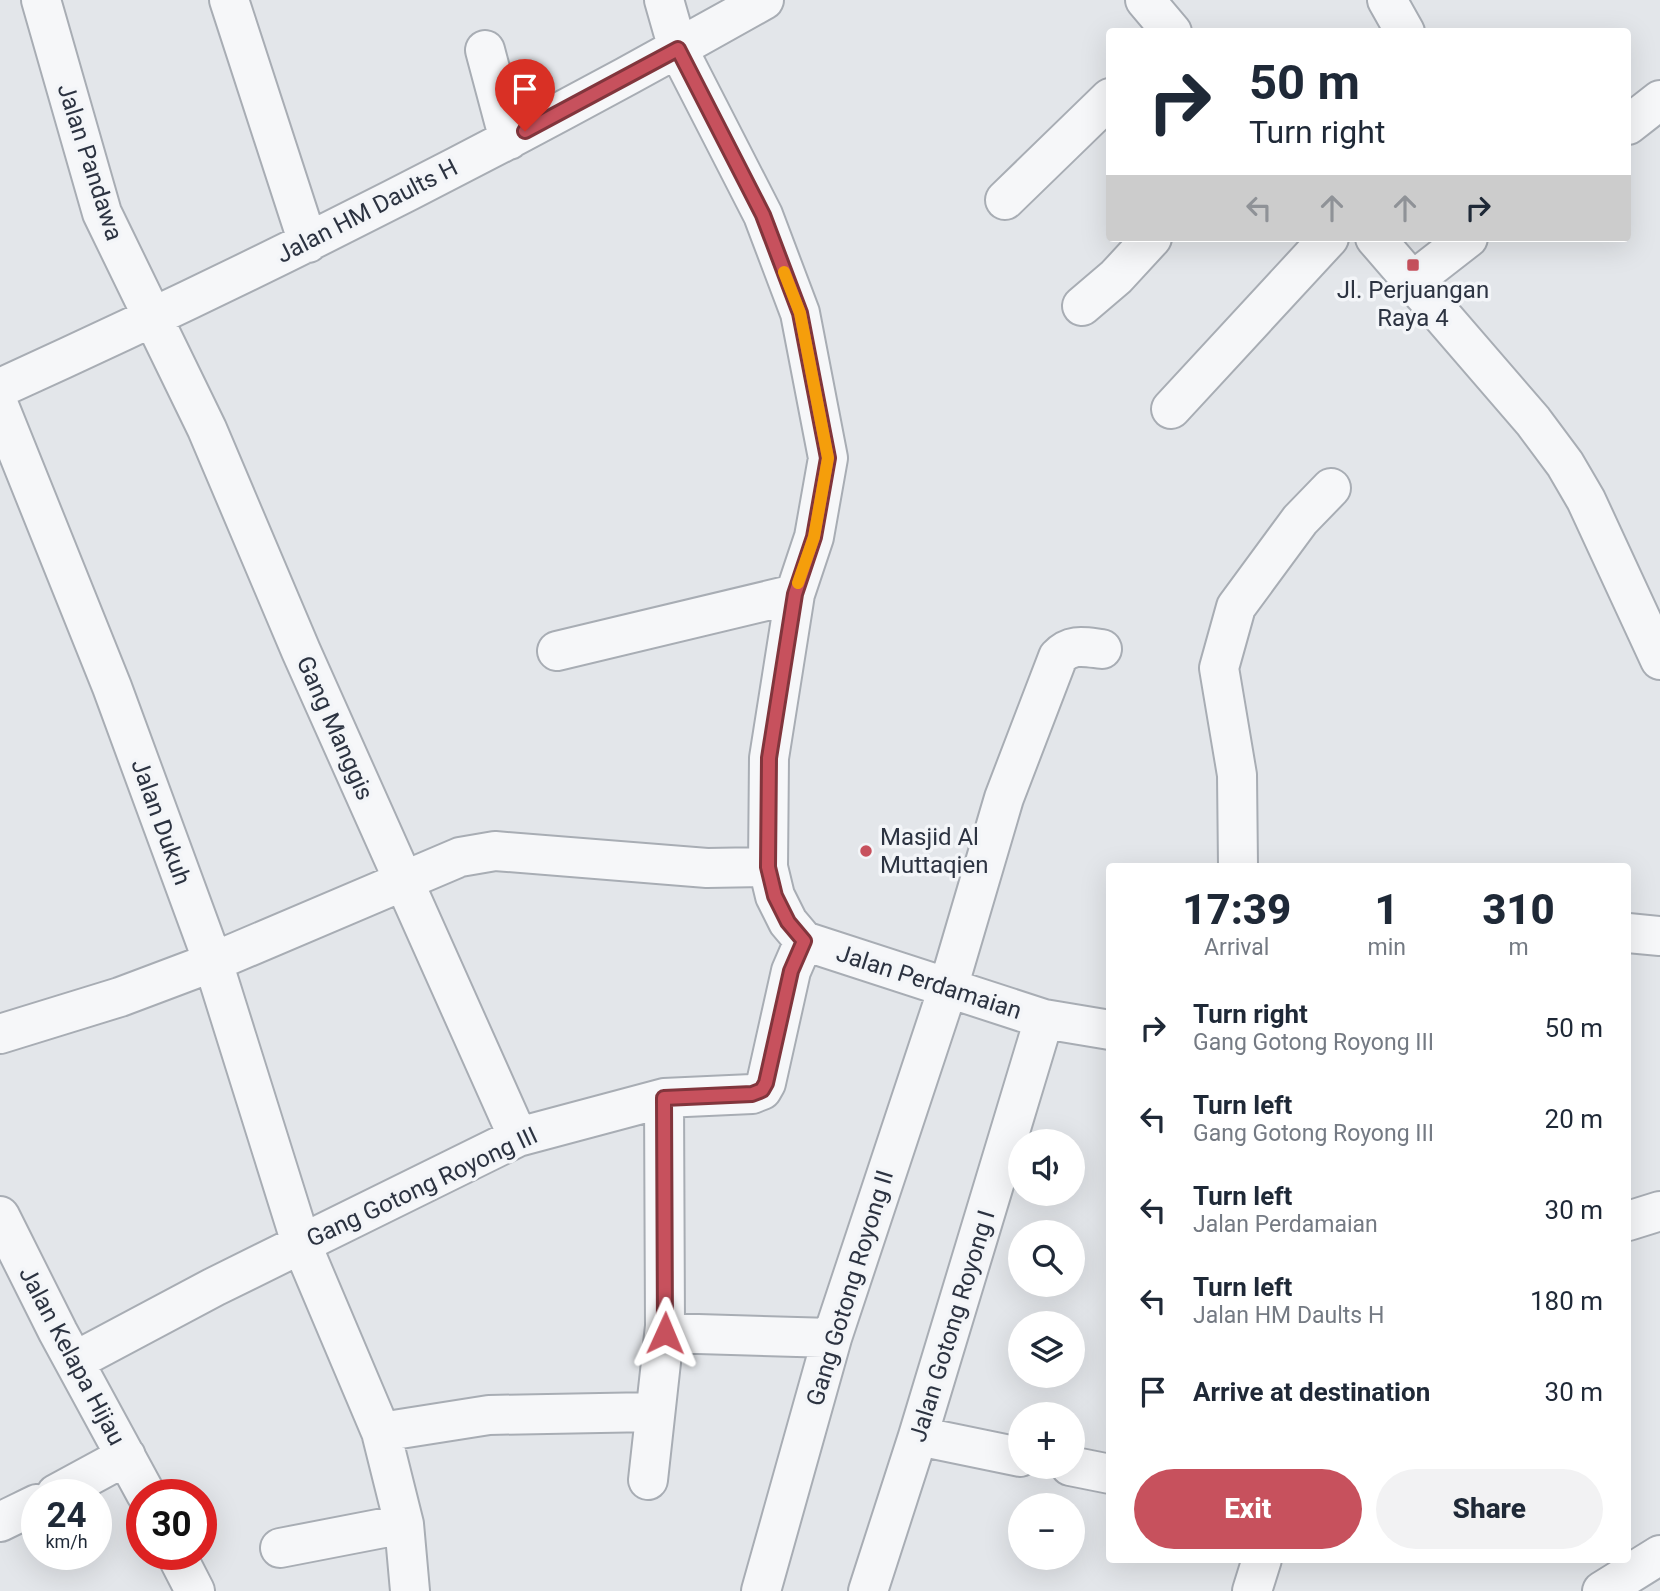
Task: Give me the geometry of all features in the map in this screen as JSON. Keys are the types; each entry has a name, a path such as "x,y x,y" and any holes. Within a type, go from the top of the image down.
{"street":[{"name":"Jalan Pandawa","path":"41,0 102,213 151,319"},
{"path":"229,0 308,243"},
{"name":"Jalan Perdamaian","path":"664,0 678,49 763,215 800,313 828,458 814,537 795,594 769,758 768,867 775,896 788,922 804,941 1044,1019 1106,1029"},
{"name":"Jalan HM Daults H","path":"0,388 308,243 423,181 509,140 764,0"},
{"path":"1145,0 1169,28"},
{"path":"1388,0 1403,28"},
{"path":"485,50 509,140"},
{"path":"1631,123 1660,100"},
{"path":"1005,200 1106,102"},
{"path":"1082,306 1116,277 1148,242"},
{"path":"1171,409 1325,242"},
{"path":"1379,242 1414,280 1565,464 1586,500 1660,660"},
{"path":"1414,280 1463,242"},
{"name":"Gang Manggis","path":"151,319 207,429 300,651 519,1138"},
{"name":"Jalan Dukuh","path":"0,408 112,687 213,962 301,1243 381,1432 404,1524 410,1591"},
{"path":"1238,863 1237,775 1219,668 1236,607 1292,531 1331,488"},
{"path":"557,652 795,594"},
{"name":"Gang Gotong Royong II","path":"761,1591 832,1338 948,988 1004,798 1058,657 1078,646 1102,649"},
{"path":"0,1034 120,997 213,962 460,857 495,851 694,867 768,867"},
{"path":"1631,933 1660,936"},
{"name":"Gang Gotong Royong III","path":"75,1361 301,1243 519,1138 664,1098 752,1094 762,1090 766,1083 791,971 804,941"},
{"name":"Jalan Gotong Royong I","path":"868,1591 918,1436 1044,1019"},
{"path":"648,1480 653,1412 665,1333 664,1098"},
{"path":"1631,1219 1660,1211"},
{"name":"Jalan Kelapa Hijau","path":"1,1224 138,1479"},
{"path":"665,1333 832,1338"},
{"path":"381,1432 489,1415 653,1412"},
{"path":"918,1436 1008,1455"},
{"path":"84,1479 126,1457"},
{"path":"1085,1469 1106,1473"},
{"path":"0,1522 21,1512"},
{"path":"280,1548 404,1524"},
{"path":"1602,1591 1660,1555"},
{"path":"1252,1591 1261,1563"},
{"path":"184,1570 195,1591"}],"slow traffic":[{"path":"784,272 800,313 828,458 814,537 798,583"}],"place":[{"name":"Jl. Perjuangan Raya 4","path":"1413,265"},
{"name":"Masjid Al Muttaqien","path":"866,851"}],"route":[{"path":"525,131 678,49 727,150 763,215 800,313 828,458 814,537 795,594 780,704 769,758 768,867 775,896 788,922 804,941 791,971 766,1083 762,1090 752,1094 664,1098 665,1333"}]}
